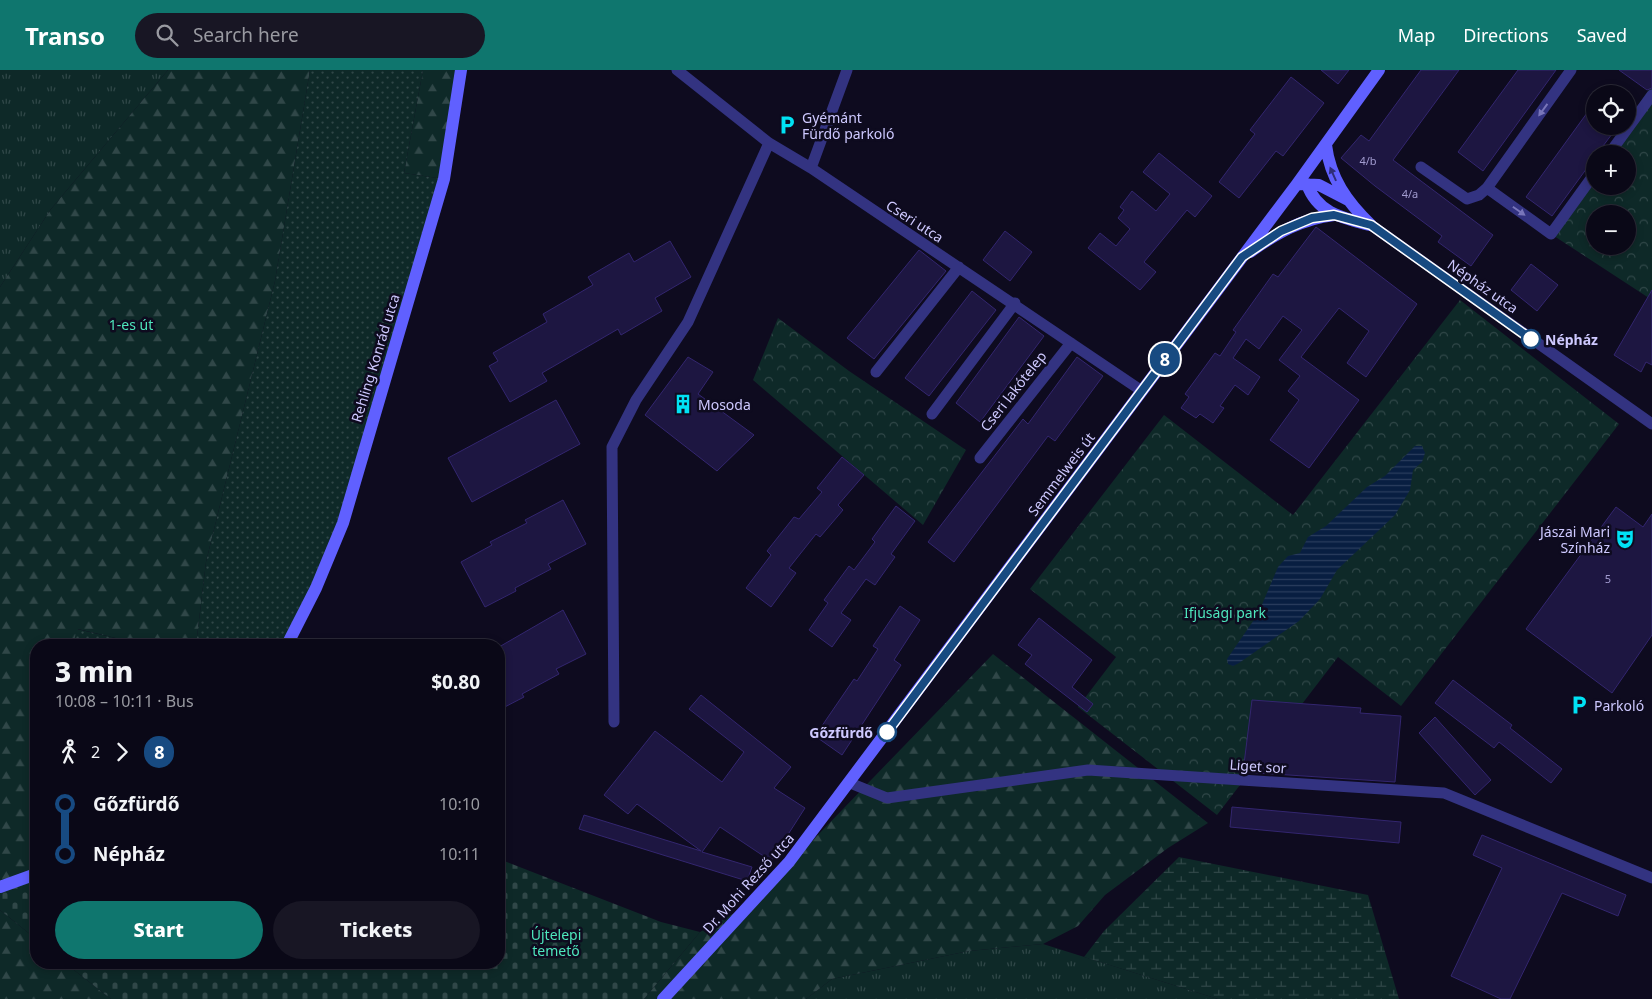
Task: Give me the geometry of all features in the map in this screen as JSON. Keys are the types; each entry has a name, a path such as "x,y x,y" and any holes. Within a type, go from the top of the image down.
{"street":[{"name":"Rehling Konrád utca","path":"290,639 316,588 343,523 444,179 461,70"},
{"name":"Cseri utca","path":"677,70 769,143 811,168 1015,303 1070,343 1142,390"},
{"path":"811,168 848,70"},
{"name":"Semmelweis út","path":"850,783 1242,257 1302,182 1379,70"},
{"path":"1421,166 1467,200 1479,195 1487,188 1571,70"},
{"path":"1616,145 1652,95"},
{"path":"614,722 612,448 636,400 688,322 769,143"},
{"path":"1326,145 1328,161 1334,176 1348,200 1371,225"},
{"path":"1302,182 1319,185 1348,200"},
{"path":"1302,182 1312,198 1334,215 1371,225"},
{"path":"1487,188 1551,234 1586,185"},
{"path":"1242,257 1291,226 1312,218 1334,215"},
{"name":"Népház utca","path":"1371,225 1652,424"},
{"path":"876,372 959,267"},
{"path":"932,414 1015,303"},
{"name":"Cseri lakótelep","path":"980,458 1070,343"},
{"name":"Liget sor","path":"850,783 887,798 1088,770 1444,793 1652,878"},
{"name":"Dr. Mohi Rezső utca","path":"663,999 789,862 850,783"},
{"path":"0,887 30,876"}],"green space":[{"path":"0,70 168,70 51,209 0,287"},
{"name":"1-es út","path":"168,70 310,70 275,281 206,562 197,639 120,639 78,629 75,639 30,639 30,876 0,887 0,287 51,209"},
{"path":"310,70 423,70 404,173 444,179 343,523 290,639 197,639 206,562 275,281"},
{"path":"423,70 461,70 444,179 404,173"},
{"path":"1652,85 1652,300 1551,234 1586,182 1586,195 1636,195 1636,145 1611,145 1618,135 1636,135 1636,108"},
{"name":"Ifjúsági park","path":"1460,300 1619,424 1401,706 1338,657 1217,815 1078,707 1116,657 1030,589 1164,415 1293,515"},
{"path":"778,318 849,371 966,450 923,525 753,380"},
{"path":"77,629 120,639 74,639"},
{"path":"993,654 1208,823 1168,848 1105,895 1078,926 1043,944 969,951 832,979 806,999 644,999 700,932 751,904"},
{"path":"1179,857 1368,895 1399,999 1218,999 1084,957 1104,931"},
{"name":"Újtelepi temető","path":"505,861 661,922 700,932 644,999 111,999 73,969 505,969"},
{"path":"30,876 30,934 0,910 0,887"},
{"path":"0,910 30,934 30,969 73,969 111,999 0,999"},
{"path":"1043,944 1218,999 806,999 832,979 969,951"}],"water":[{"path":"1415,446 1422,446 1425,453 1422,462 1413,470 1410,490 1395,515 1337,570 1320,599 1299,621 1239,663 1233,666 1228,664 1227,659 1258,614 1278,567 1288,556 1300,553 1308,537 1326,526 1367,487 1385,476"}],"building":[{"path":"1321,70 1349,70 1338,84"},
{"path":"1421,70 1459,70 1393,160 1493,235 1471,266 1438,242 1442,236 1341,158 1361,135 1369,141"},
{"path":"1518,70 1556,70 1483,171 1458,152"},
{"path":"1619,70 1652,70 1652,88 1647,90"},
{"path":"1291,77 1324,103 1283,156 1276,151 1239,198 1219,182 1255,134 1250,130"},
{"path":"1586,114 1586,135 1611,135 1604,145 1586,145 1586,169 1552,216 1526,197"},
{"path":"1159,153 1212,196 1195,217 1187,210 1144,262 1156,272 1140,290 1088,248 1100,233 1116,246 1130,229 1118,218 1124,210 1120,207 1132,191 1156,211 1170,194 1143,172"},
{"path":"1316,227 1417,304 1366,377 1347,363 1369,331 1339,308 1301,357 1359,400 1309,468 1270,440 1299,400 1288,391 1300,376 1279,360 1302,330 1283,316 1259,349 1246,339 1233,358 1260,377 1248,395 1235,385 1220,406 1224,408 1213,423 1200,414 1196,418 1181,408 1189,397 1185,394 1215,353 1220,356 1236,332 1233,330 1273,274 1278,277"},
{"path":"1005,231 1032,252 1010,281 983,260"},
{"path":"670,241 691,277 655,298 662,311 621,335 618,329 542,373 547,381 510,402 489,366 498,361 493,353 547,322 543,314 593,285 588,277 629,253 634,262"},
{"path":"919,250 946,271 874,359 847,338"},
{"path":"1531,264 1558,285 1537,311 1511,290"},
{"path":"1652,290 1652,365 1646,362 1641,372 1614,355"},
{"path":"972,291 996,310 929,396 905,378"},
{"path":"1019,317 1044,336 980,422 956,403"},
{"name":"Mosoda","path":"688,357 713,372 698,394 754,435 717,471 645,415"},
{"path":"1077,357 1103,376 1055,441 1048,436 954,562 928,542 1023,419 1028,424"},
{"path":"556,400 580,444 472,502 448,458"},
{"path":"842,457 864,475 838,505 843,510 820,537 816,534 789,568 796,573 771,607 746,588 771,555 767,551 794,517 799,519 822,492 817,488"},
{"path":"563,500 586,544 548,564 551,569 515,588 516,591 485,607 461,562 492,545 490,542 527,523 525,520"},
{"path":"896,506 915,521 891,554 895,557 875,585 866,579 841,613 851,620 832,647 809,630 828,603 824,600 849,566 854,570 875,542 872,539"},
{"path":"1616,507 1643,527 1652,514 1652,635 1612,693 1526,629"},
{"path":"900,606 920,620 894,660 901,665 842,755 815,736 854,679 857,681 878,649 873,646"},
{"path":"563,610 586,654 556,669 559,674 522,694 524,697 505,707 505,644"},
{"path":"1039,618 1092,660 1072,687 1093,704 1087,712 1025,664 1032,655 1018,645"},
{"path":"1453,680 1512,725 1510,728 1562,769 1551,783 1499,742 1494,748 1435,703"},
{"path":"701,695 791,767 774,788 805,808 771,861 720,827 702,852 752,867 747,881 579,829 584,815 701,851 637,804 628,814 604,795 655,731 722,782 744,752 689,709"},
{"path":"1252,700 1361,708 1360,713 1401,716 1395,782 1243,772"},
{"path":"1435,717 1491,780 1475,795 1419,733"},
{"path":"1232,807 1401,822 1399,843 1230,827"},
{"path":"1482,835 1626,895 1618,916 1562,893 1510,999 1501,999 1451,976 1502,868 1473,855"}],"bus line":[{"name":"8","path":"887,732 1242,257 1272,237 1291,226 1323,216 1334,215 1371,225 1531,339"}],"place":[{"name":"Gyémánt Fürdő parkoló","path":"787,125"},
{"name":"Népház","path":"1531,339"},
{"name":"Mosoda","path":"683,404"},
{"name":"Jászai Mari Színház","path":"1625,539"},
{"name":"Parkoló","path":"1579,705"},
{"name":"Gőzfürdő","path":"887,732"}]}
